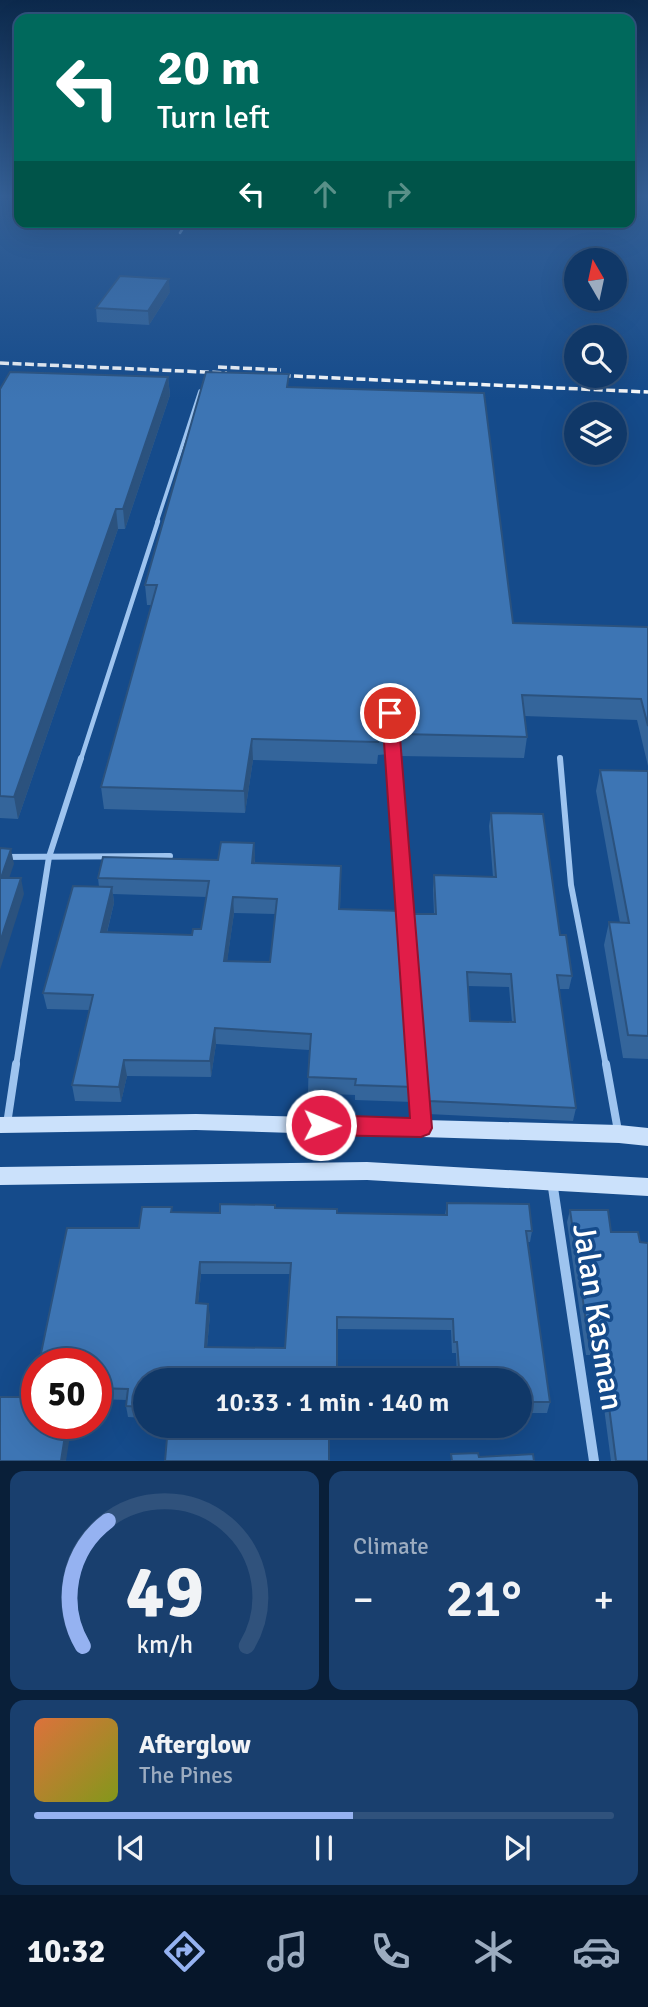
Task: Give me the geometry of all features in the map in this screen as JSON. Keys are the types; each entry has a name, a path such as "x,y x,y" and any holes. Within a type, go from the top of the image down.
{"main road":[{"path":"4,1124 196,1122 648,1137"},
{"path":"0,1176 367,1171 648,1187"}],"street":[{"name":"Jalan Kasman","path":"552,1181 594,1461"}],"lane":[{"path":"4,1124 49,857 200,391"},
{"path":"390,713 421,1128"},
{"path":"559,758 570,885 587,958 619,1134"},
{"path":"0,856 170,856"}],"building":[{"path":"120,276 169,279 148,311 96,308"},
{"path":"10,372 168,377 123,509 116,509 14,797 0,796 0,389"},
{"path":"206,372 289,374 287,387 484,393 513,623 648,627 648,726 641,699 522,695 527,737 400,734 396,692 390,687 386,692 390,733 378,734 378,742 252,739 244,791 101,787 157,585 145,585"},
{"path":"600,770 648,771 648,1036 628,1035 609,922 629,923"},
{"path":"491,813 543,814 560,935 566,935 572,976 557,975 576,1108 429,1101 413,914 436,914 434,875 496,877","holes":["467,972 511,974 515,1022 470,1021"]},
{"path":"221,842 254,843 252,863 341,866 339,909 401,911 414,1087 355,1085 356,1079 308,1077 311,1034 215,1028 210,1061 124,1060 119,1087 72,1085 93,995 43,993 73,886 112,887 101,932 192,935 193,929 201,929 209,881 98,878 103,857 218,860","holes":["233,897 277,899 270,962 224,961"]},
{"path":"0,848 11,849 1,878 21,878 0,942"},
{"path":"447,1203 529,1204 532,1231 526,1231 550,1402 532,1402 532,1368 459,1368 453,1319 337,1317 337,1368 133,1368 133,1406 126,1406 128,1389 112,1388 112,1348 42,1348 67,1228 139,1228 142,1207 172,1207 171,1212 220,1213 220,1204 275,1205 275,1208 337,1209 337,1213 447,1215","holes":["200,1262 291,1263 285,1348 205,1347 208,1304 196,1303"]},
{"path":"570,1210 608,1210 611,1232 638,1232 640,1242 648,1243 648,1461 616,1461 601,1344 589,1343"},
{"path":"0,1397 21,1397 21,1439 64,1439 61,1461 0,1461"},
{"path":"167,1438 329,1438 329,1461 165,1461"},
{"path":"478,1453 479,1457 533,1454 534,1461 452,1461 451,1454"}],"railway":[{"path":"0,363 227,373"},
{"path":"218,367 281,370"},
{"path":"269,375 648,392"}],"route":[{"path":"321,1125 421,1128 390,713"}]}
